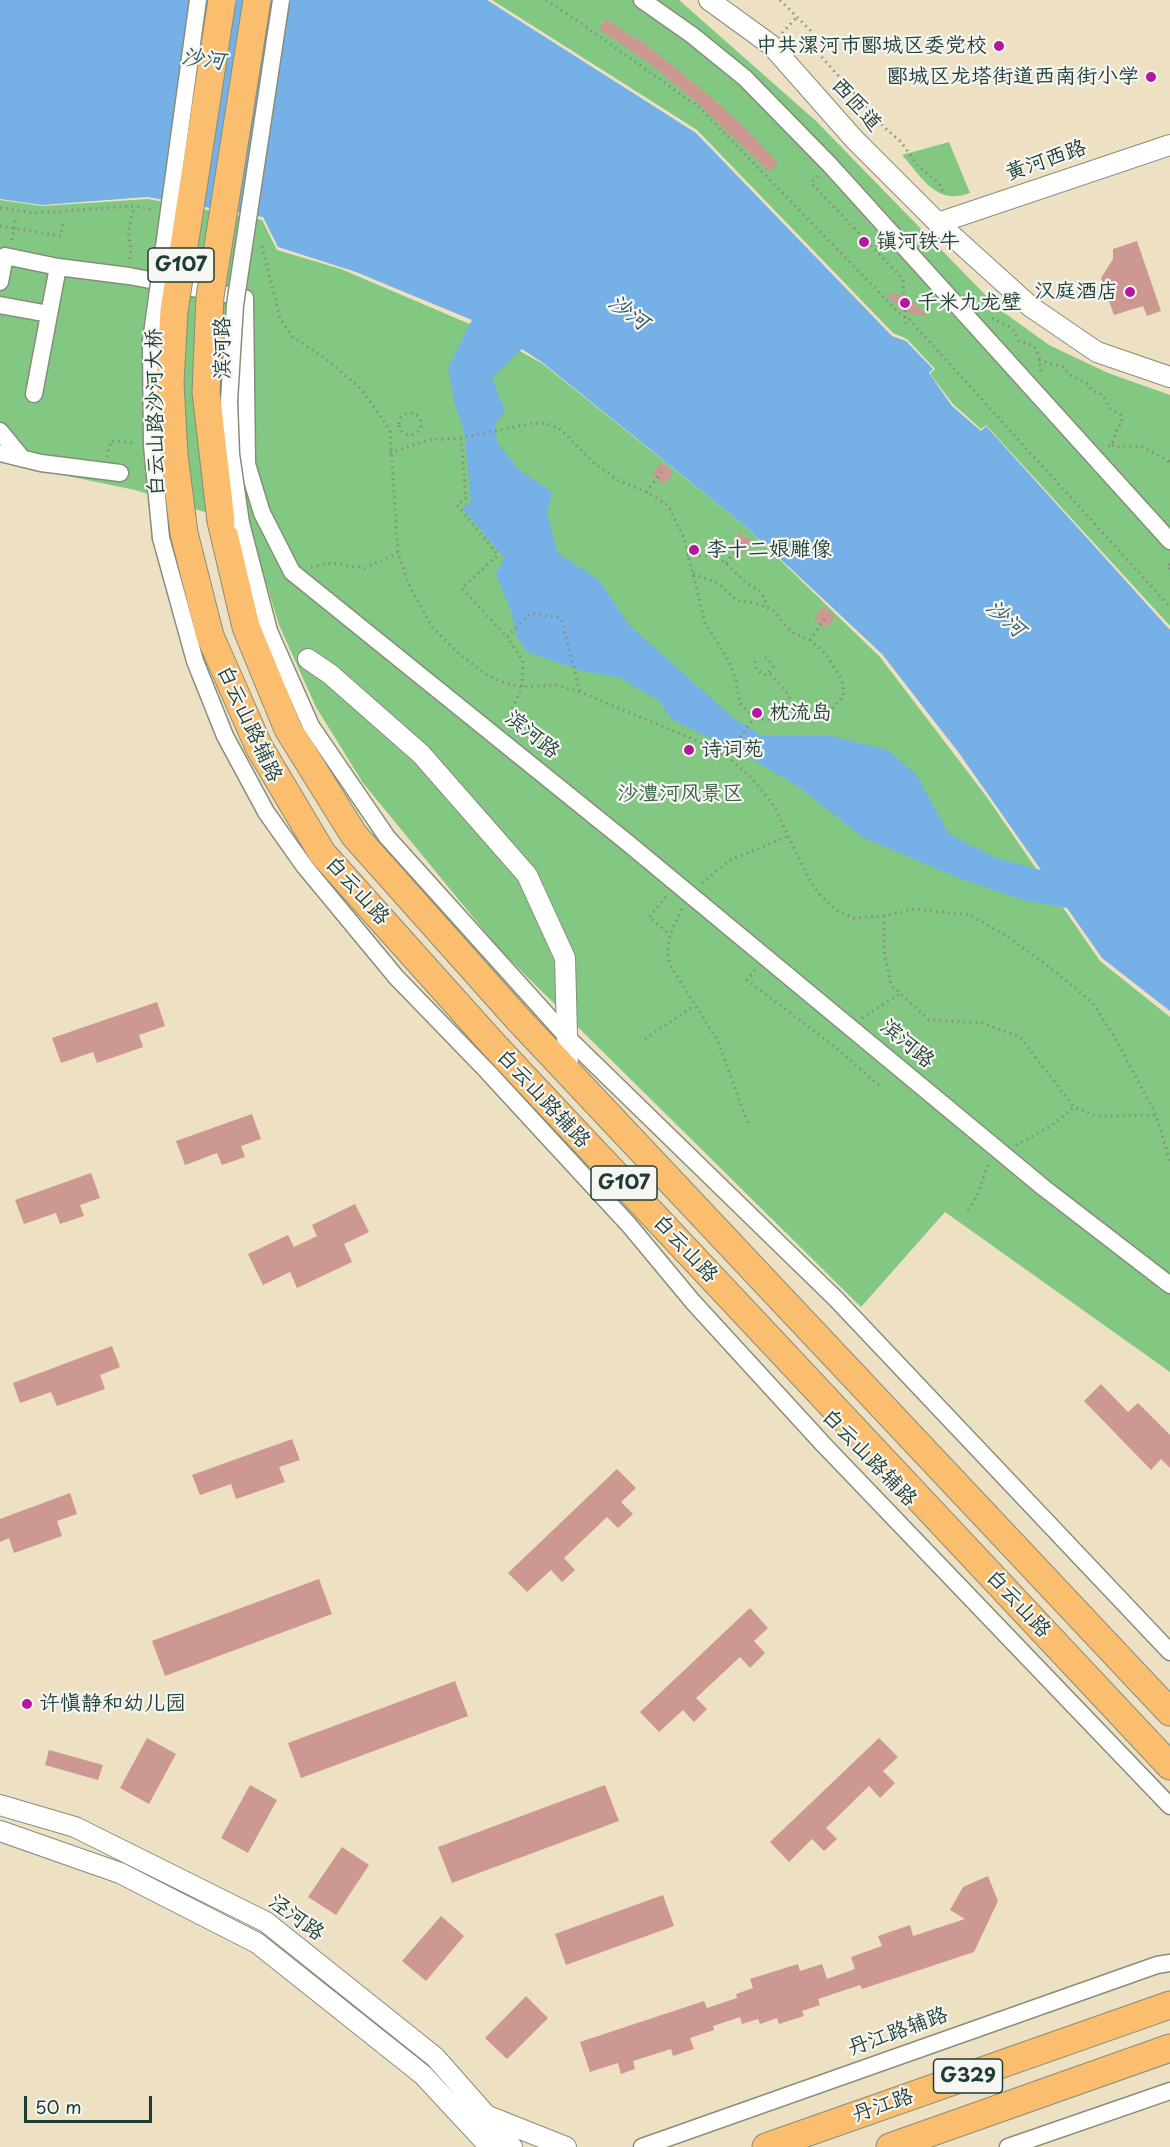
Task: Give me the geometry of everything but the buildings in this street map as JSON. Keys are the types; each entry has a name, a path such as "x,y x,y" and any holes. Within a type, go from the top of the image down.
{"highway":[{"name":"白云山路沙河大桥","path":"172,536 174,454 170,383 174,311 222,0"},
{"name":"G107","path":"231,522 206,392 207,342 210,297 257,0"},
{"name":"白云山路","path":"231,522 246,627 288,729 354,835 518,1019 1170,1712"},
{"name":"白云山路","path":"172,536 210,636 259,747 322,853 492,1043 1170,1766"},
{"path":"1126,2020 1162,1993 1170,1983"},
{"name":"丹江路","path":"766,2147 1170,2005"},
{"name":"丹江路","path":"890,2147 921,2142 1170,2048"},
{"path":"1132,2062 1170,2054"}],"street":[{"name":"白云山路沙河大桥","path":"172,536 152,445 151,341 198,0"},
{"path":"281,0 235,305 229,400 231,522 269,631 311,726 387,837 567,1037 836,1299 1170,1653"},
{"path":"642,0 692,35 745,78 868,204 1170,542"},
{"name":"西匝道","path":"709,0 771,45 854,140 1030,307 1097,352 1170,377"},
{"name":"黄河西路","path":"938,222 1170,145"},
{"path":"0,282 5,256"},
{"name":"滨河路","path":"5,256 245,298 247,464 262,513 292,572 499,738 1044,1188 1170,1285"},
{"path":"34,394 58,267"},
{"path":"0,305 49,314"},
{"path":"0,431 22,458"},
{"path":"0,453 41,463 112,471"},
{"name":"白云山路辅路","path":"172,536 195,661 225,736 266,812 305,867 396,977 487,1071 629,1225 693,1302 823,1444 1170,1806"},
{"path":"308,659 330,674 421,754 527,874 565,958 568,1072"},
{"name":"泾河路","path":"0,1805 75,1827 266,1922 435,2057 512,2147"},
{"name":"泾河路","path":"0,1831 120,1873 257,1943 423,2075 469,2138 490,2147"},
{"name":"丹江路辅路","path":"642,2147 1157,1965 1170,1963"},
{"path":"1008,2147 1170,2091"},
{"path":"487,2116 566,2147"}],"path":[{"path":"546,0 700,108 905,318 908,318 1170,607"},
{"path":"780,0 810,30 819,54 885,128 901,142 918,166 939,183 944,194"},
{"path":"811,183 903,279 906,327"},
{"path":"0,208 35,213 135,206 156,210"},
{"path":"129,276 131,248 128,232 135,206"},
{"path":"5,256 16,218"},
{"path":"0,226 61,236 63,222"},
{"path":"260,238 280,318 293,337 326,359 361,389 390,430 398,553 410,587 433,628 459,654 487,675 522,687 557,685 580,692 693,739 726,756 752,778 774,806 806,873 818,893 835,909 853,918 884,916 915,909 970,915 1008,937 1047,965 1093,1003 1118,1043 1156,1115 1170,1162"},
{"path":"1039,360 1063,367 1070,375 1088,384 1092,391 1099,392 1105,397 1109,408 1121,415 1122,423 1117,429 1112,445"},
{"path":"390,430 399,426 404,415 415,414 421,423 420,430 415,435"},
{"path":"390,453 428,440 461,438 528,424 545,423 560,428 595,464 618,480 668,505 684,537 687,555 705,623 729,661 740,703 754,718 777,720 833,708 844,696 842,680 826,654 810,640 795,634 774,611 736,600 718,583 693,574"},
{"path":"399,426 404,434 415,435"},
{"path":"415,435 420,443"},
{"path":"461,438 466,498 457,505 498,555 462,588 507,637 523,661 522,687 499,738"},
{"path":"112,471 111,441 152,445"},
{"path":"1090,452 1112,445 1141,446 1168,460 1170,464"},
{"path":"646,492 663,470"},
{"path":"726,563 742,544"},
{"path":"292,572 331,563 365,568 398,553"},
{"path":"687,555 712,556 726,563 745,582 760,592 765,598 766,607"},
{"path":"1170,564 1167,567 1170,570"},
{"path":"507,637 531,613 561,618 580,692"},
{"path":"810,640 825,618"},
{"path":"765,657 770,660 772,668 770,674"},
{"path":"755,661 756,668 762,674 770,674 782,687 792,702 794,716"},
{"path":"726,756 754,718"},
{"path":"670,934 649,917 683,889 730,860 789,836"},
{"path":"683,889 666,951 670,965 718,1041 748,1124"},
{"path":"884,916 884,951 891,985 929,1020 982,1023 1020,1037 1074,1107 1096,1116 1156,1115"},
{"path":"766,957 747,980 835,1047 882,1088"},
{"path":"645,1039 694,1006"}],"green space":[{"path":"492,0 679,0 816,121 999,309 1049,345 1108,373 1170,395 1170,626 986,425 981,429 953,404 930,374 935,369 907,339 893,333 697,130"},
{"path":"949,142 970,193 948,196 939,193 924,181 902,155"},
{"name":"沙澧河风景区","path":"148,199 262,220 277,250 341,269 479,328 543,364 745,526 880,657 986,796 1100,961 1170,1017 1170,1372 945,1212 861,1307 500,950 363,783 316,707 279,625 249,526 135,490 0,462 0,200 42,206"}],"water":[{"name":"沙河","path":"0,0 487,0 696,133 892,336 906,341 933,369 929,373 952,406 981,431 986,426 1170,630 1170,1011 1102,958 1067,908 1023,900 956,877 862,837 799,787 748,757 671,719 660,702 621,678 582,671 527,652 516,635 512,614 496,574 504,558 462,508 471,501 464,431 455,405 448,368 472,320 356,272 278,247 263,217 147,197 42,205 0,199","holes":["522,349 543,363 745,526 882,654 959,753 1041,870 996,858 949,834 916,774 887,750 828,735 761,735 736,720 630,626 599,580 558,553 547,513 552,492 518,469 497,442 495,424 505,411 492,378"]}],"place":[{"name":"中共漯河市郾城区委党校","path":"999,46"},
{"name":"郾城区龙塔街道西南街小学","path":"1151,77"},
{"name":"镇河铁牛","path":"864,242"},
{"name":"汉庭酒店","path":"1130,292"},
{"name":"千米九龙壁","path":"905,303"},
{"name":"李十二娘雕像","path":"694,550"},
{"name":"枕流岛","path":"757,713"},
{"name":"诗词苑","path":"689,750"},
{"name":"许慎静和幼儿园","path":"27,1704"}]}
